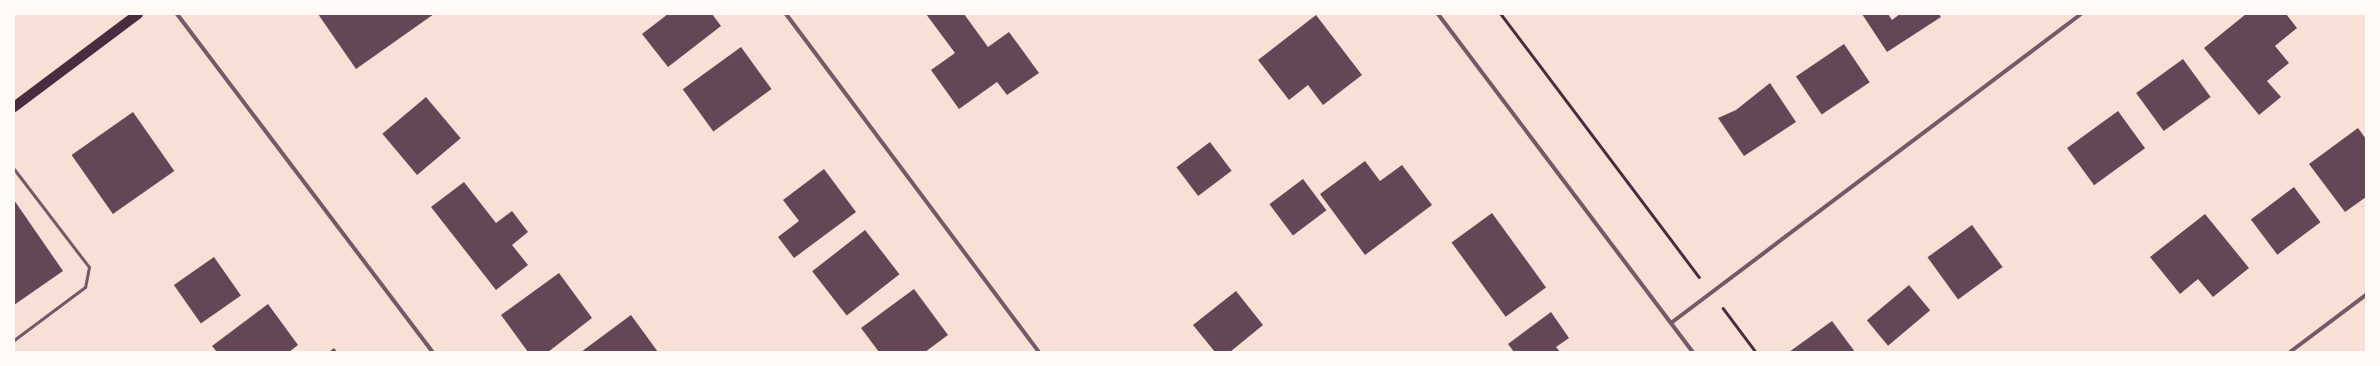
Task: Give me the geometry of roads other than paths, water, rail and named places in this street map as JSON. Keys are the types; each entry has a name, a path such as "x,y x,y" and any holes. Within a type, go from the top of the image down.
{"main road":[{"path":"14,107 138,14"}],"street":[{"path":"177,14 433,352"},
{"path":"786,14 1039,352"},
{"path":"1438,14 1693,352"},
{"path":"1671,323 2081,14"},
{"path":"2290,352 2366,295"}],"lane":[{"path":"14,169 89,267 85,287 14,340"}]}
